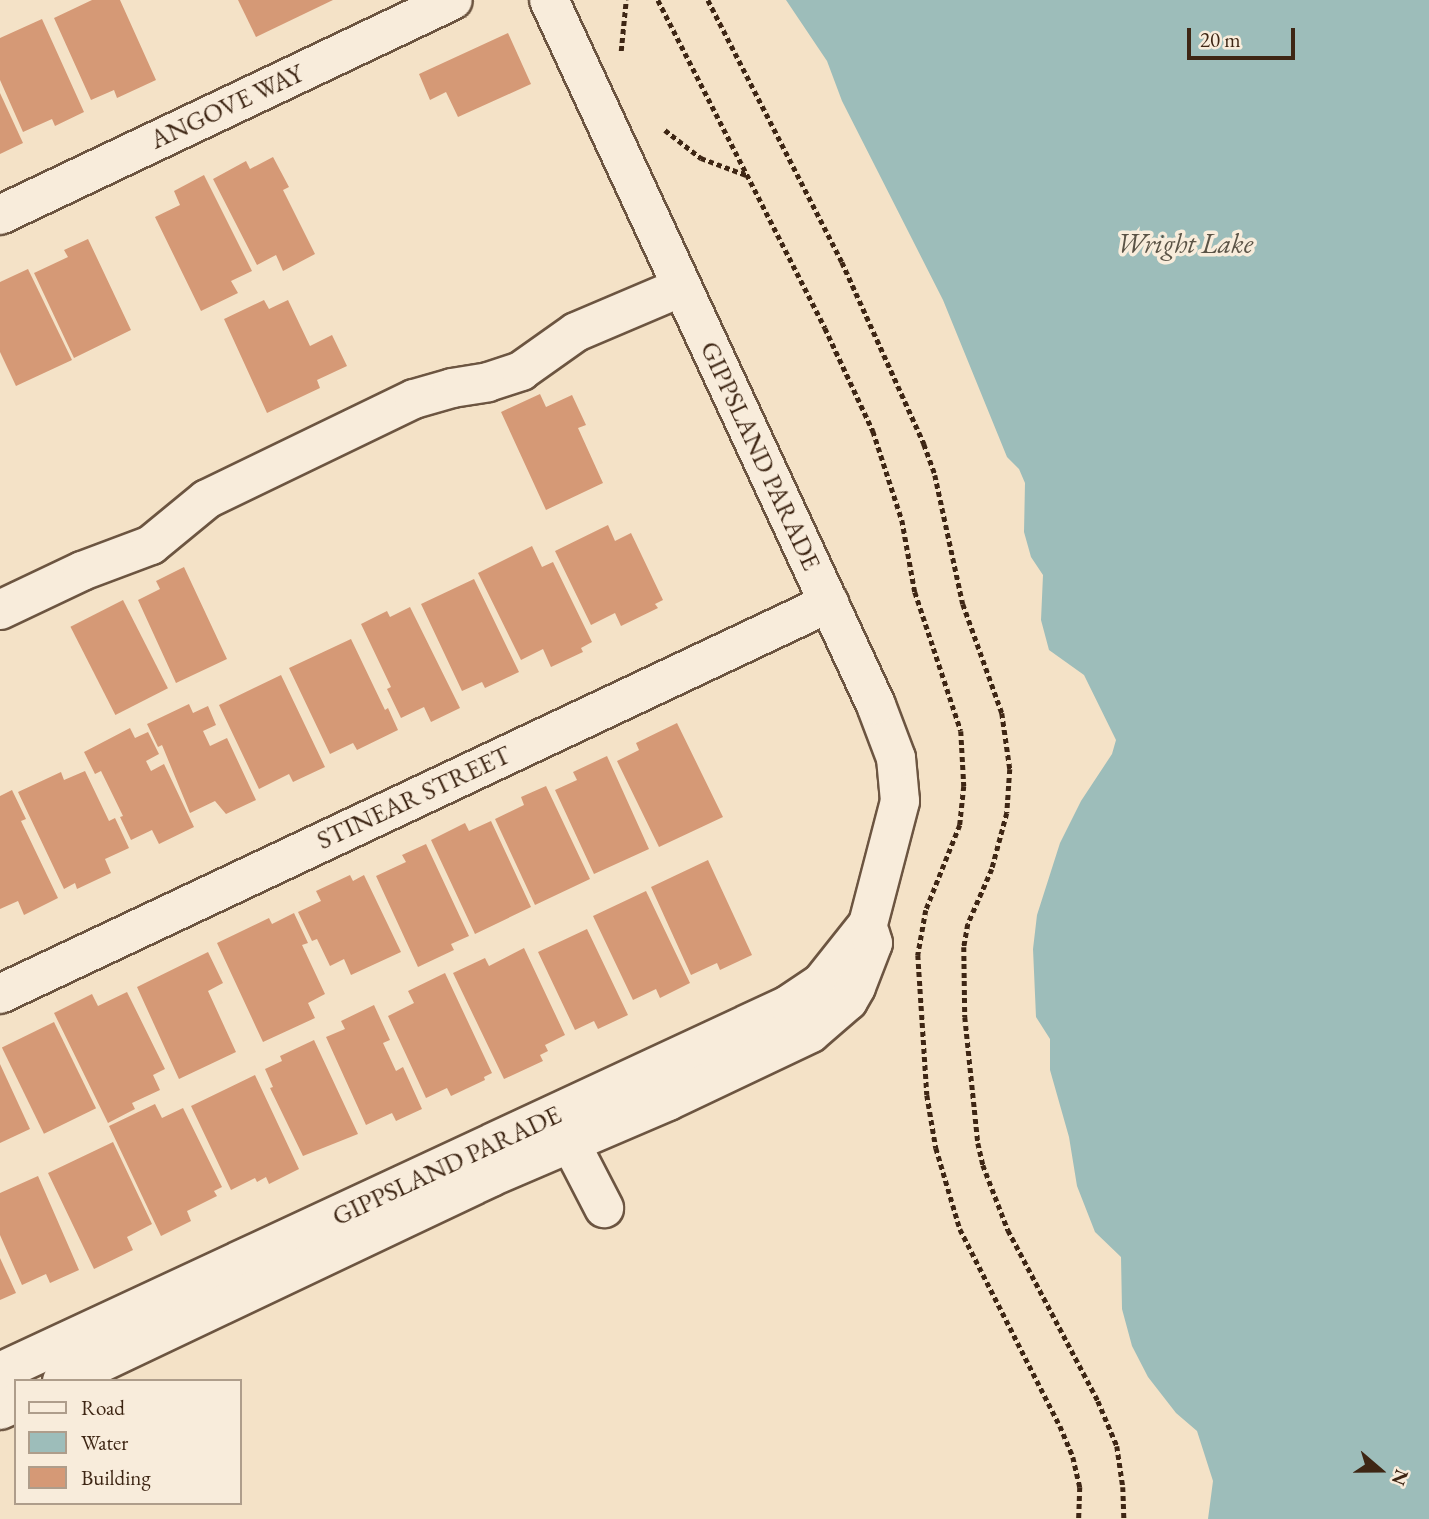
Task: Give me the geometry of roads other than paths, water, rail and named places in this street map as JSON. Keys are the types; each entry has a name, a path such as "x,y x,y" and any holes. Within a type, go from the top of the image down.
{"street":[{"name":"ANGOVE WAY","path":"0,215 453,0"},
{"name":"GIPPSLAND PARADE","path":"0,1372 563,1130 799,1039 825,1023 848,1001 856,987 873,943 868,924 898,815 900,775 876,705 550,0"},
{"path":"0,610 82,571 151,545 207,499 414,399 452,388 488,382 521,371 576,332 682,287"},
{"name":"STINEAR STREET","path":"0,994 829,603"},
{"name":"GIPPSLAND PARADE","path":"66,1379 491,1177 563,1130"},
{"path":"563,1130 604,1208"}],"water":[{"name":"Wright Lake","path":"786,0 1429,0 1429,1519 1208,1519 1213,1481 1197,1431 1176,1413 1148,1377 1132,1346 1122,1309 1121,1257 1095,1232 1077,1186 1069,1137 1050,1070 1050,1039 1036,1017 1033,949 1037,915 1060,843 1081,801 1112,754 1116,740 1084,675 1049,650 1041,620 1043,575 1031,557 1024,532 1025,483 1019,469 1007,457 943,300 842,101 827,61"}]}
